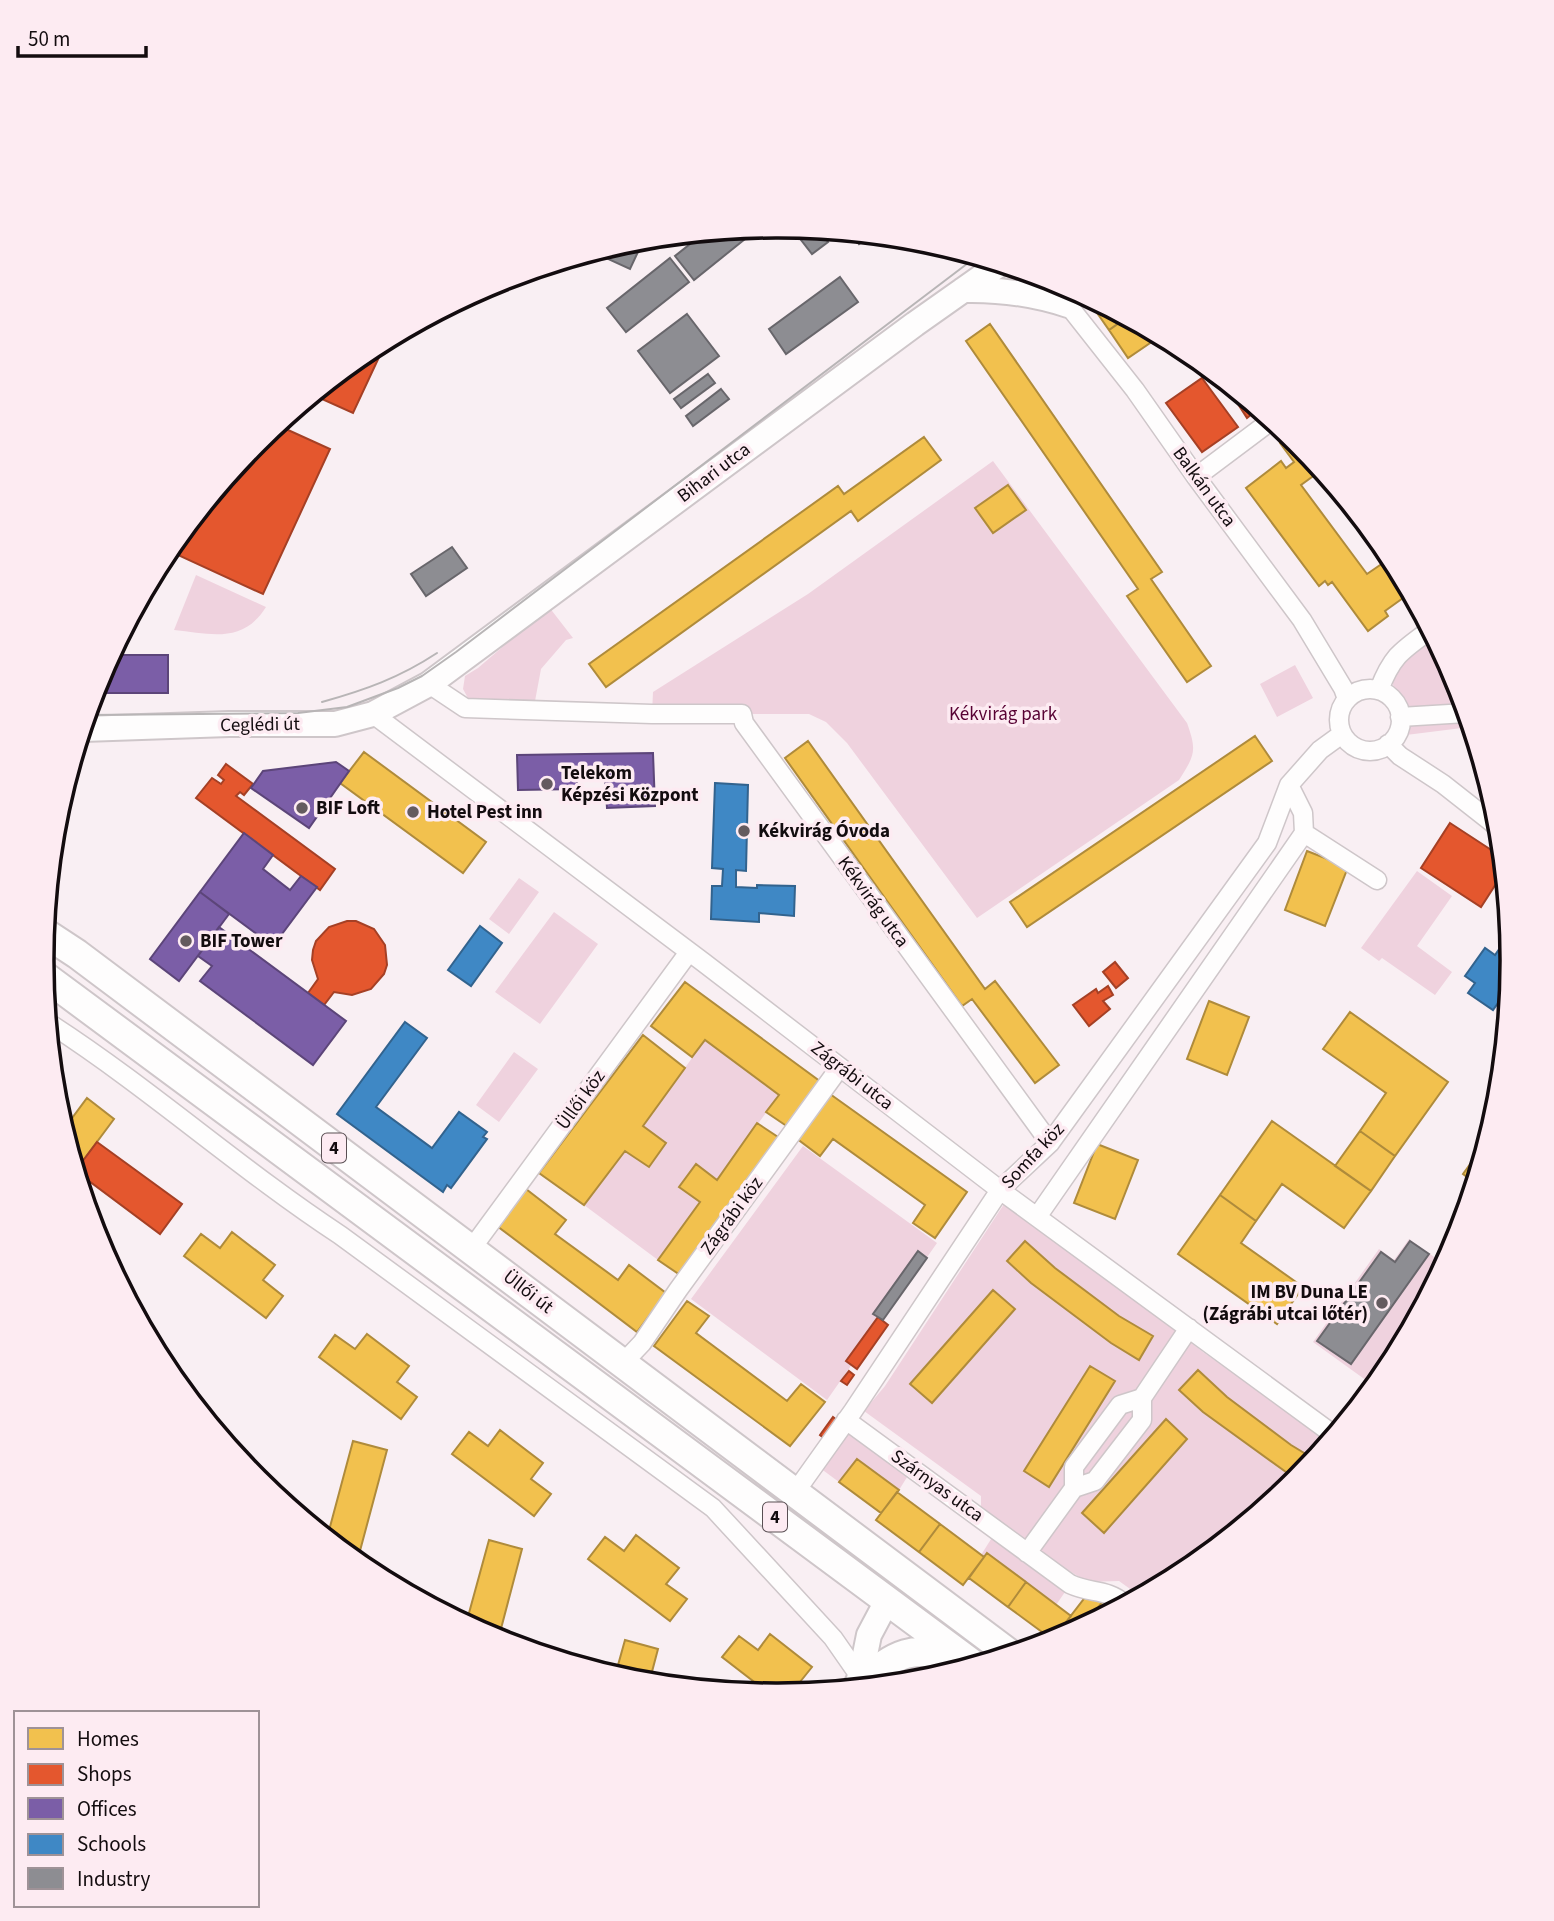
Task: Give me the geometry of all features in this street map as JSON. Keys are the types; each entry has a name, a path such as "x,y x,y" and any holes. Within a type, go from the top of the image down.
{"main road":[{"name":"Üllői út","path":"55,939 316,1136 472,1248 1001,1647"},
{"name":"Üllői út","path":"55,983 963,1659"},
{"path":"893,1566 887,1601 932,1596"},
{"path":"868,1677 889,1660 903,1654 926,1651 957,1660"}],"street":[{"name":"Bihari utca","path":"429,684 991,270"},
{"path":"963,290 989,289 1068,305"},
{"name":"Balkán utca","path":"1063,297 1135,390 1302,620 1347,699"},
{"path":"1196,477 1264,426"},
{"path":"1379,690 1388,665 1399,652 1422,636"},
{"name":"Kékvirág utca","path":"429,684 465,708 742,714 744,723 760,746 1050,1143"},
{"name":"Ceglédi út","path":"93,729 335,724 373,714 429,684"},
{"path":"1362,690 1379,690 1394,700 1400,717 1397,734 1388,744 1375,750 1365,750 1356,747 1342,734 1339,716 1347,699 1362,690"},
{"name":"Zágrábi utca","path":"373,714 689,951 1000,1190 1326,1429"},
{"path":"1400,717 1456,714"},
{"name":"Somfa köz","path":"796,1491 1000,1190 1050,1143 1267,843 1289,785 1320,750 1342,734"},
{"path":"1388,744 1400,756 1486,818"},
{"path":"1289,785 1303,813 1304,833 1377,880"},
{"name":"Somfa köz","path":"1037,1217 1304,833"},
{"name":"Üllői köz","path":"472,1248 689,951"},
{"path":"57,1019 73,996"},
{"path":"58,1032 141,1086 309,1214 713,1508 834,1638 856,1671 857,1678"},
{"name":"Zágrábi köz","path":"623,1363 642,1343 840,1067"},
{"path":"1027,1553 1074,1488 1095,1481 1142,1420 1142,1398 1189,1328"},
{"path":"1074,1488 1074,1467 1120,1405 1142,1398"},
{"name":"Szárnyas utca","path":"846,1420 1074,1586 1105,1592 1116,1598"},
{"path":"860,1678 869,1635 887,1601"}],"green space":[{"name":"Kékvirág park","path":"993,461 1187,723 1193,753 1179,780 977,918 847,743 826,722 809,714 652,714 653,692 808,594"},
{"path":"196,575 266,607 257,619 237,632 213,634 174,630"},
{"path":"549,607 573,638 566,640 541,669 535,701 469,700 463,689 465,676"},
{"path":"1425,640 1461,728 1406,735 1388,665"},
{"path":"1295,665 1313,698 1277,717 1260,684"},
{"path":"1417,871 1452,896 1417,946 1452,972 1435,995 1382,958 1379,961 1361,948"},
{"path":"519,878 539,892 509,934 489,919"},
{"path":"554,912 598,944 540,1024 495,992"},
{"path":"705,1040 779,1095 717,1180 695,1165 680,1187 700,1202 658,1260 584,1205 625,1151 649,1167 666,1144 643,1126"},
{"path":"514,1052 538,1069 499,1122 476,1105"},
{"path":"803,1146 937,1243 827,1400 691,1299"},
{"path":"1006,1201 1203,1352 1321,1436 1254,1504 1179,1561 1131,1590 1119,1581 1087,1582 1054,1561 981,1507 981,1496 864,1411 885,1386"},
{"name":"IM BV Duna LE (Zágrábi utcai lőtér)","path":"1409,1239 1435,1258 1403,1322 1365,1380 1313,1342 1379,1249 1394,1260"},
{"path":"847,1431 909,1474 899,1490 857,1459 839,1482 820,1468"},
{"path":"993,1536 1065,1592 1056,1605 987,1554 984,1557 981,1555"}],"building: Homes":[{"path":"1096,312 1118,324 1109,330"},
{"path":"990,324 1162,572 1151,579 1211,666 1187,682 1127,596 1138,589 966,341"},
{"path":"1118,324 1151,343 1128,358 1109,330"},
{"path":"924,437 941,460 858,521 851,511 606,687 589,664 838,486 844,494"},
{"path":"1280,443 1313,476 1301,485 1367,574 1381,564 1403,598 1385,611 1388,616 1368,631 1332,582 1328,585 1325,581 1319,586 1246,488 1281,461 1286,468 1294,462"},
{"path":"1008,485 1026,510 993,533 975,508"},
{"path":"1255,736 1272,761 1027,927 1010,902"},
{"path":"808,741 985,989 995,981 1059,1065 1035,1083 972,999 962,1006 785,758"},
{"name":"Hotel Pest inn","path":"364,752 486,842 463,873 340,783"},
{"path":"1307,851 1348,867 1325,926 1285,910"},
{"path":"685,982 821,1082 788,1127 766,1112 779,1095 705,1040 692,1057 651,1026"},
{"path":"1209,1001 1249,1017 1227,1075 1187,1059"},
{"path":"1350,1012 1448,1082 1395,1156 1360,1131 1386,1093 1323,1049"},
{"path":"643,1035 685,1068 643,1126 666,1143 649,1167 625,1151 584,1205 539,1173"},
{"path":"830,1094 967,1192 935,1238 913,1223 925,1205 833,1139 820,1156 796,1138"},
{"path":"87,1098 114,1119 83,1161 79,1148 72,1118"},
{"path":"1272,1121 1371,1191 1344,1228 1282,1184 1256,1221 1220,1195"},
{"path":"757,1123 781,1139 680,1275 658,1260 700,1202 679,1187 696,1164 717,1180"},
{"path":"1360,1131 1395,1156 1371,1191 1335,1166"},
{"path":"1097,1144 1138,1160 1115,1219 1074,1203"},
{"path":"526,1189 566,1220 555,1234 618,1280 629,1265 666,1293 637,1332 497,1226"},
{"path":"1220,1195 1256,1221 1241,1243 1303,1287 1277,1324 1178,1254"},
{"path":"232,1232 275,1265 263,1280 283,1296 266,1318 184,1256 201,1234 220,1248"},
{"path":"1025,1241 1055,1268 1119,1316 1153,1336 1139,1360 1111,1343 1031,1283 1007,1261"},
{"path":"993,1290 1015,1309 932,1403 910,1384"},
{"path":"687,1301 709,1316 696,1333 787,1401 801,1384 825,1402 790,1446 654,1346"},
{"path":"367,1334 409,1366 397,1382 417,1397 401,1419 319,1357 335,1335 355,1349"},
{"path":"1090,1366 1115,1381 1049,1487 1024,1471"},
{"path":"1198,1370 1227,1397 1305,1453 1287,1473 1203,1412 1179,1390"},
{"path":"1166,1419 1187,1439 1104,1533 1082,1513"},
{"path":"500,1430 543,1463 531,1479 551,1494 534,1516 452,1454 469,1432 488,1446"},
{"path":"353,1441 387,1450 360,1550 330,1528"},
{"path":"857,1459 899,1490 881,1513 839,1482"},
{"path":"897,1492 940,1524 919,1552 876,1520"},
{"path":"940,1524 984,1557 963,1585 919,1552"},
{"path":"636,1535 679,1568 666,1584 687,1599 670,1621 588,1559 605,1537 624,1551"},
{"path":"489,1540 522,1549 501,1628 469,1614"},
{"path":"987,1553 1026,1582 1008,1607 969,1578"},
{"path":"1026,1582 1071,1616 1066,1623 1043,1632 1008,1607"},
{"path":"1090,1591 1103,1601 1097,1609 1065,1623"},
{"path":"770,1634 812,1667 801,1682 755,1683 722,1657 739,1636 758,1650"},
{"path":"625,1640 658,1649 652,1672 618,1665"}],"building: Shops":[{"path":"379,358 353,413 322,399"},
{"path":"1202,378 1238,427 1202,452 1166,403"},
{"path":"1238,404 1251,415 1247,418"},
{"path":"287,429 330,449 263,594 179,555 234,484"},
{"path":"226,764 253,784 244,795 240,792 236,796 335,869 320,890 196,798 212,778 221,784 224,780 218,775"},
{"path":"1450,823 1491,850 1496,884 1481,907 1421,868"},
{"path":"356,921 374,929 385,945 387,965 384,974 371,989 352,995 334,992 324,1005 308,993 318,979 312,960 313,950 316,941 329,927"},
{"path":"1115,962 1128,978 1116,988 1103,972"},
{"path":"1108,986 1113,995 1103,1001 1110,1009 1089,1026 1073,1005 1096,989 1098,993"},
{"path":"97,1142 182,1204 160,1234 89,1181 83,1161"},
{"path":"878,1317 888,1325 857,1369 846,1361"},
{"path":"849,1371 854,1375 847,1385 841,1381"},
{"path":"833,1417 838,1421 825,1439 820,1435"}],"building: Offices":[{"path":"122,655 168,655 168,693 106,693"},
{"name":"Telekom Képzési Központ","path":"653,753 655,806 607,808 605,778 577,778 577,789 518,790 517,755"},
{"name":"BIF Loft","path":"336,762 349,771 309,828 251,788 263,771"},
{"path":"244,833 273,855 263,869 290,890 301,876 317,887 273,946 200,892"},
{"name":"BIF Tower","path":"200,892 229,914 179,981 150,959"},
{"path":"219,927 346,1021 313,1065 200,981 212,966 198,956"}],"building: Schools":[{"path":"715,783 748,785 746,871 736,870 736,887 795,886 794,916 759,913 759,922 711,919 712,886 722,886 723,869 712,868"},
{"path":"480,926 502,943 471,986 448,970"},
{"path":"1485,948 1495,955 1500,949 1498,1003 1493,1010 1468,993 1475,983 1465,976"},
{"path":"405,1022 427,1038 376,1107 432,1148 459,1112 487,1132 483,1137 487,1139 451,1188 447,1185 443,1192 337,1114"}],"building: Industry":[{"path":"800,238 826,239 828,242 812,254"},
{"path":"745,239 694,280 675,256 691,243"},
{"path":"638,252 630,269 607,258"},
{"path":"670,258 689,282 626,332 607,308"},
{"path":"840,277 858,302 786,354 769,329"},
{"path":"687,314 719,356 670,393 638,351"},
{"path":"708,374 715,383 681,408 674,399"},
{"path":"721,389 729,399 693,426 686,416"},
{"path":"452,547 467,568 426,596 411,574"},
{"path":"1410,1241 1429,1254 1351,1364 1317,1341 1381,1252 1395,1262"},
{"path":"918,1251 927,1258 883,1320 873,1314"}],"tram line":[{"path":"98,715 298,713 347,707 422,676 968,263"},
{"path":"322,702 381,682 409,670 437,653"}],"place":[{"name":"Telekom Képzési Központ","path":"547,784"},
{"name":"BIF Loft","path":"302,808"},
{"name":"Hotel Pest inn","path":"413,812"},
{"name":"Kékvirág Óvoda","path":"744,831"},
{"name":"BIF Tower","path":"186,941"},
{"name":"IM BV Duna LE (Zágrábi utcai lőtér)","path":"1382,1303"}]}
